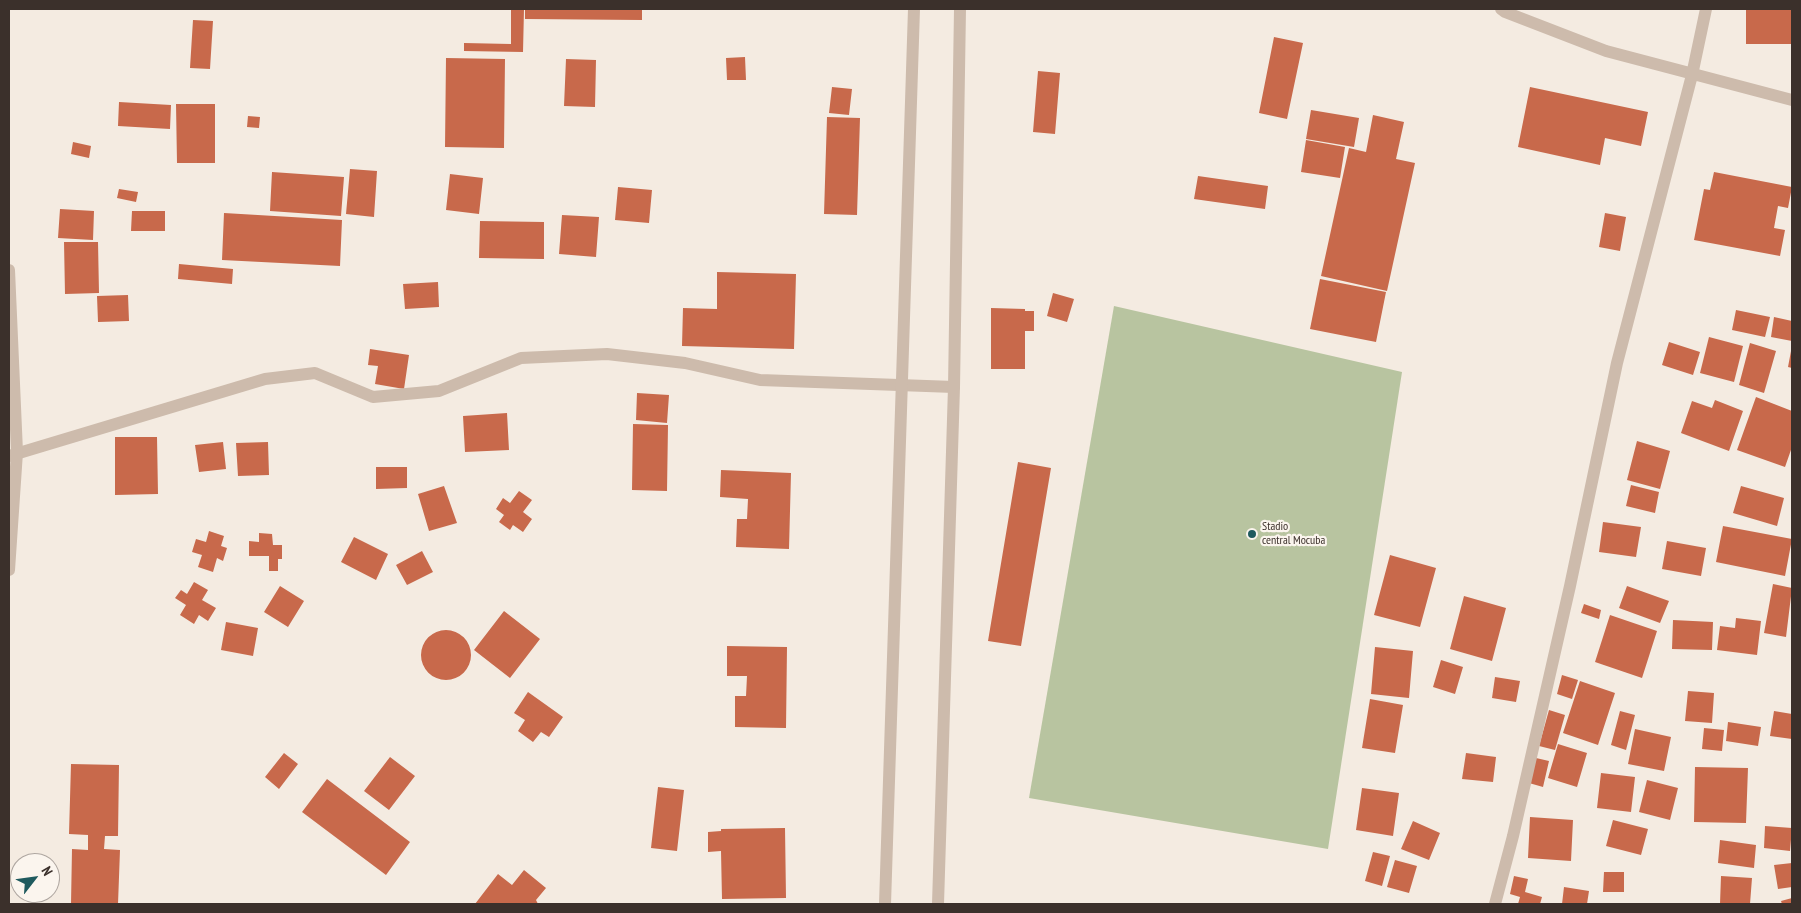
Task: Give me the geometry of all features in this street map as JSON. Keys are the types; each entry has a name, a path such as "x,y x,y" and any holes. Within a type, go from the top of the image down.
{"street":[{"path":"885,904 900,386 914,9"},
{"path":"938,904 954,387 960,9"},
{"path":"1501,9 1606,51 1792,100"},
{"path":"1495,904 1513,836 1570,586 1618,363 1692,74 1706,9"},
{"path":"9,270 13,454 9,570"},
{"path":"13,454 266,380 315,373 373,397 439,391 521,358 608,354 685,363 760,380 954,387"}],"green space":[{"path":"1114,306 1402,372 1328,849 1029,798"}],"building":[{"path":"511,9 524,9 523,52 464,51 464,43 511,44"},
{"path":"525,9 642,9 642,20 525,19"},
{"path":"1746,9 1792,9 1792,44 1746,44"},
{"path":"193,20 213,21 210,69 190,68"},
{"path":"1274,37 1303,43 1287,119 1259,113"},
{"path":"745,57 746,80 727,80 726,58"},
{"path":"446,58 505,59 504,148 445,147"},
{"path":"566,59 596,60 595,107 564,106"},
{"path":"1038,71 1060,73 1055,134 1033,132"},
{"path":"832,87 852,89 849,115 829,113"},
{"path":"1530,87 1648,112 1641,146 1605,138 1600,165 1518,147"},
{"path":"119,102 171,105 170,129 118,126"},
{"path":"176,104 215,104 215,163 177,163"},
{"path":"1311,110 1359,118 1354,147 1306,139"},
{"path":"1373,115 1404,122 1396,159 1415,163 1387,291 1321,276 1349,148 1366,152"},
{"path":"248,116 260,117 259,128 247,127"},
{"path":"827,117 860,118 857,215 824,214"},
{"path":"1306,140 1345,147 1340,178 1301,172"},
{"path":"73,142 91,146 89,158 71,154"},
{"path":"350,169 377,171 374,217 346,214"},
{"path":"272,172 344,177 341,216 270,211"},
{"path":"1714,172 1792,187 1788,208 1778,206 1774,228 1785,230 1780,256 1694,240 1704,189 1710,190"},
{"path":"450,174 483,178 479,214 446,210"},
{"path":"1198,176 1268,186 1265,209 1194,199"},
{"path":"618,187 652,190 649,223 615,220"},
{"path":"119,189 138,192 136,202 117,198"},
{"path":"60,209 94,211 93,240 58,238"},
{"path":"132,211 165,211 165,231 131,231"},
{"path":"224,213 342,220 340,266 222,260"},
{"path":"1605,213 1626,217 1620,251 1599,247"},
{"path":"562,215 599,217 596,257 559,254"},
{"path":"480,221 544,222 544,259 479,258"},
{"path":"64,242 98,242 99,293 65,294"},
{"path":"179,264 233,269 232,284 178,279"},
{"path":"717,272 796,274 794,349 682,346 683,308 717,309"},
{"path":"1320,279 1386,292 1376,342 1310,329"},
{"path":"438,282 439,307 405,309 403,284"},
{"path":"1053,293 1074,299 1067,322 1047,316"},
{"path":"128,295 129,321 98,322 97,296"},
{"path":"991,308 1034,311 1034,331 1025,331 1025,369 991,369"},
{"path":"1736,310 1770,317 1765,337 1732,330"},
{"path":"1774,317 1792,321 1792,341 1771,337"},
{"path":"1709,337 1743,346 1734,382 1700,373"},
{"path":"1669,342 1700,352 1693,375 1662,365"},
{"path":"1750,343 1776,351 1764,393 1739,385"},
{"path":"370,349 409,355 404,389 375,384 378,366 368,365"},
{"path":"1792,351 1792,368 1788,367"},
{"path":"637,393 669,395 667,423 636,420"},
{"path":"1756,397 1792,411 1792,447 1785,467 1737,450"},
{"path":"1715,400 1743,411 1729,451 1681,433 1692,401 1712,408"},
{"path":"507,413 509,450 465,452 463,416"},
{"path":"633,424 668,425 667,491 632,490"},
{"path":"115,437 157,437 158,494 115,495"},
{"path":"1637,441 1670,451 1660,489 1627,480"},
{"path":"223,442 226,469 199,472 195,445"},
{"path":"268,442 269,475 238,476 236,443"},
{"path":"1018,462 1051,468 1021,646 988,641"},
{"path":"376,467 407,467 407,488 376,489"},
{"path":"721,470 791,473 789,549 736,547 737,519 747,519 748,499 720,497"},
{"path":"1631,485 1659,492 1655,513 1626,506"},
{"path":"444,486 457,523 429,531 418,494"},
{"path":"1741,486 1784,498 1777,526 1733,513"},
{"path":"519,491 532,500 523,512 532,519 523,532 513,525 510,530 499,522 504,515 496,509 503,498 510,503"},
{"path":"1603,522 1641,527 1636,557 1599,552"},
{"path":"1723,526 1792,539 1785,576 1716,562"},
{"path":"209,531 224,536 221,546 227,548 223,561 217,558 213,572 198,567 202,555 192,552 196,539 206,542"},
{"path":"259,533 272,534 273,545 282,545 282,559 278,559 278,571 269,571 269,556 249,556 249,541 259,542"},
{"path":"354,537 388,554 376,580 341,562"},
{"path":"1667,541 1706,548 1701,576 1662,569"},
{"path":"422,551 433,572 407,585 396,565"},
{"path":"1390,555 1436,568 1420,627 1374,615"},
{"path":"194,582 208,590 202,600 216,608 208,621 199,615 194,624 180,615 186,605 175,598 181,590 187,594"},
{"path":"1773,584 1792,588 1786,637 1764,633"},
{"path":"280,586 304,601 288,627 264,612"},
{"path":"1627,586 1669,601 1660,623 1619,608"},
{"path":"1464,596 1506,608 1492,661 1450,649"},
{"path":"1584,604 1601,610 1599,619 1581,613"},
{"path":"504,611 540,639 510,678 474,650"},
{"path":"1610,615 1657,631 1642,678 1595,662"},
{"path":"1736,618 1761,621 1757,655 1717,650 1720,626 1735,628"},
{"path":"1673,620 1713,622 1712,650 1672,649"},
{"path":"226,622 258,628 253,656 221,650"},
{"path":"446,630 460,634 467,641 471,655 467,669 460,676 446,680 432,676 425,669 421,655 425,641 432,634"},
{"path":"727,646 787,647 786,728 735,727 735,696 746,696 747,676 727,676"},
{"path":"1375,647 1413,651 1409,698 1371,694"},
{"path":"1441,660 1463,667 1455,694 1433,687"},
{"path":"1562,675 1578,680 1572,699 1557,694"},
{"path":"1495,677 1520,681 1516,702 1492,698"},
{"path":"1580,681 1615,693 1598,745 1563,733"},
{"path":"1688,691 1714,693 1712,723 1685,721"},
{"path":"528,692 563,717 549,737 541,732 533,742 518,731 525,720 514,713"},
{"path":"1370,699 1403,705 1395,753 1362,748"},
{"path":"1549,710 1565,715 1555,750 1539,746"},
{"path":"1620,711 1635,715 1626,750 1611,745"},
{"path":"1774,711 1792,714 1792,739 1770,736"},
{"path":"1728,722 1761,727 1758,746 1726,741"},
{"path":"1704,728 1724,730 1722,751 1702,749"},
{"path":"1635,729 1671,737 1664,771 1628,764"},
{"path":"1558,744 1587,753 1577,787 1548,778"},
{"path":"284,753 298,764 279,789 265,777"},
{"path":"1466,753 1496,757 1493,782 1462,779"},
{"path":"390,757 415,776 389,810 364,791"},
{"path":"1536,758 1549,761 1543,787 1529,783"},
{"path":"71,764 119,765 118,836 105,836 104,849 120,850 118,904 71,904 72,849 88,850 88,835 69,834"},
{"path":"1695,767 1748,768 1746,823 1694,822"},
{"path":"1601,773 1635,777 1631,812 1597,808"},
{"path":"327,779 410,842 386,875 302,812"},
{"path":"1647,780 1678,788 1670,820 1639,812"},
{"path":"658,787 684,790 677,851 651,848"},
{"path":"1362,788 1399,793 1393,836 1356,830"},
{"path":"1530,817 1573,820 1571,861 1528,858"},
{"path":"1613,820 1648,829 1641,855 1606,846"},
{"path":"1413,821 1440,833 1429,860 1401,849"},
{"path":"1765,826 1792,828 1790,851 1764,848"},
{"path":"785,828 786,898 722,899 721,851 708,852 708,832 721,831 721,829"},
{"path":"1720,840 1756,845 1754,868 1718,863"},
{"path":"1373,852 1390,856 1382,886 1365,881"},
{"path":"1395,860 1417,866 1409,893 1387,887"},
{"path":"1792,863 1792,887 1778,889 1774,865"},
{"path":"524,870 546,888 536,900 538,904 475,904 498,874 512,885"},
{"path":"1604,872 1624,872 1624,892 1603,892"},
{"path":"1514,876 1528,879 1525,892 1542,897 1540,904 1518,904 1520,897 1510,894"},
{"path":"1721,876 1752,878 1750,904 1720,904"},
{"path":"1564,887 1589,891 1587,904 1562,904"},
{"path":"1792,898 1792,904 1782,904 1781,901"}],"place":[{"name":"Stadio central Mocuba","path":"1252,534"}]}
